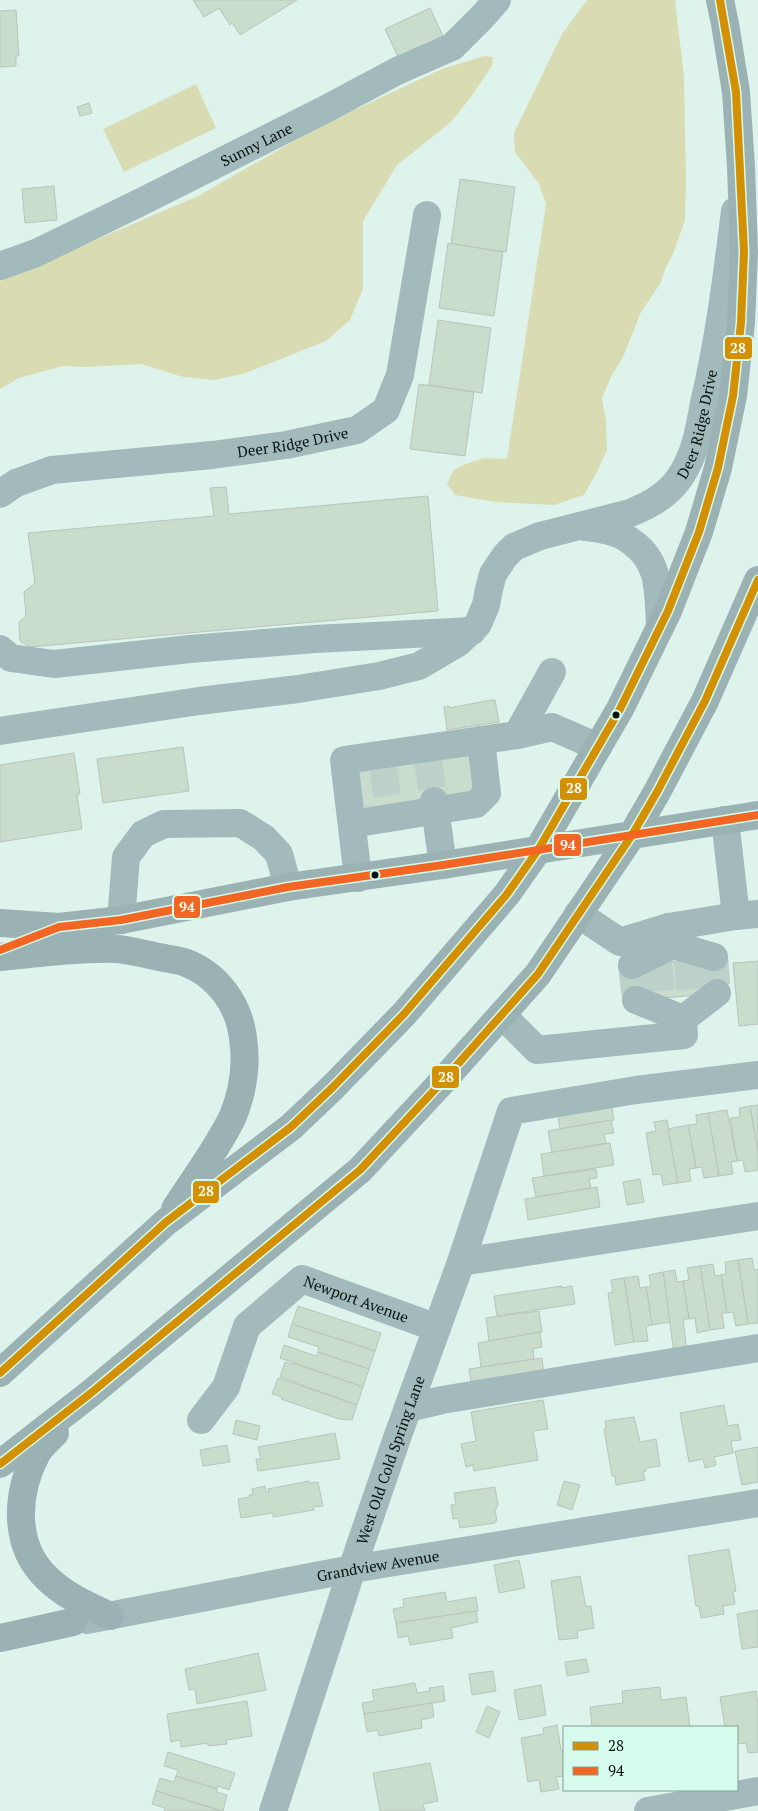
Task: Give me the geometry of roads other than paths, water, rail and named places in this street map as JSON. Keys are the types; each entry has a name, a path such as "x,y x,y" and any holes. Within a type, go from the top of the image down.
{"main road":[{"path":"0,1373 166,1222 291,1128 404,1014 507,894 538,850 620,708 660,625 699,532 718,468 733,396 741,323 744,252 736,92 720,0"},
{"path":"0,1464 91,1392 360,1170 538,974 632,834 657,792 751,612 758,580"},
{"path":"0,923 59,927 121,920 288,887 443,865 758,815"},
{"path":"0,950 59,927"},
{"path":"0,957 78,950 118,949 182,962 202,970 219,984 231,1000 242,1023 245,1052 243,1083 233,1116 166,1222"},
{"path":"91,1392 37,1452 23,1488 20,1515 22,1534 31,1557 46,1577 68,1596 110,1616"},
{"path":"0,1638 73,1622"}],"street":[{"name":"Sunny Lane","path":"0,266 36,253 141,202 404,68 452,47 497,0"},
{"name":"Deer Ridge Drive","path":"0,732 98,715 298,690 379,676 419,666 458,643 472,631 483,614 493,574 505,556 514,547 579,526 630,513 655,502 671,488 685,468 696,441 709,383 723,302 741,167"},
{"name":"Deer Ridge Drive","path":"0,494 16,483 52,470 268,448 357,430 386,410 400,375 427,215"},
{"name":"Deer Ridge Drive","path":"579,526 613,532 642,550 651,563 657,579 660,625"},
{"path":"0,649 12,658 54,664 190,649 296,640 472,631"},
{"path":"517,735 552,672"},
{"path":"358,878 344,760 382,761 427,754 481,740 517,735 552,727 598,747"},
{"path":"352,824 390,813 435,806 476,804 487,793 481,740"},
{"path":"435,806 443,865"},
{"path":"578,914 620,942 672,953 747,915 725,820"},
{"path":"121,920 126,857 143,834 164,824 240,823 264,838 279,854 288,887"},
{"path":"502,1015 537,1050 684,1035 697,1003 648,999"},
{"name":"West Old Cold Spring Lane","path":"273,1811 352,1569 408,1408 462,1262 511,1111 636,1090 758,1075"},
{"path":"462,1262 758,1216"},
{"name":"Newport Avenue","path":"201,1420 226,1387 248,1326 302,1279 437,1328"},
{"path":"408,1408 442,1400 758,1348"},
{"name":"Grandview Avenue","path":"0,1627 45,1626 110,1616 352,1569 758,1503"},
{"path":"648,1811 758,1791"}],"tunnel":[{"path":"428,761 434,801"},
{"path":"383,768 389,808"},
{"path":"714,957 717,993"},
{"path":"688,961 691,995"},
{"path":"658,963 661,998"},
{"path":"632,965 636,1000"}]}
